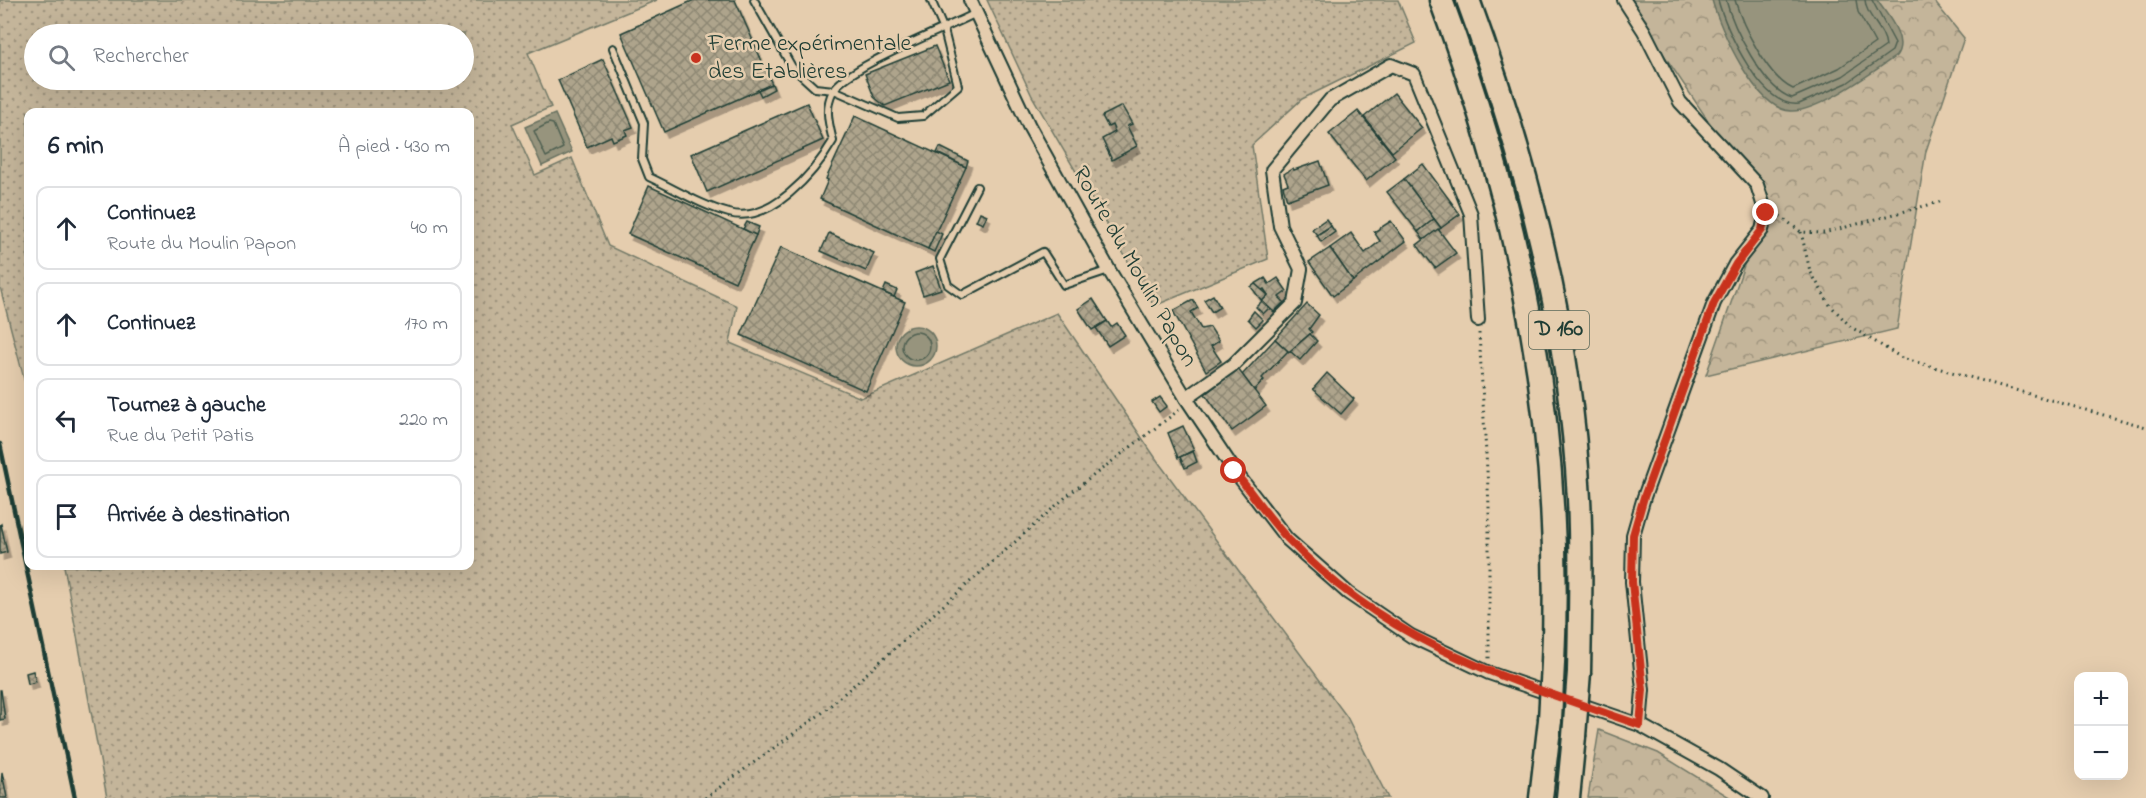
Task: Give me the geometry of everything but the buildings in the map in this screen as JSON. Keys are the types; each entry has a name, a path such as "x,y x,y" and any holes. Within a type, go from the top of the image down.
{"highway":[{"name":"D 160","path":"1441,0 1492,149 1513,231 1534,334 1547,429 1556,610 1550,720 1541,798"},
{"name":"D 160","path":"1468,0 1522,162 1550,282 1571,414 1579,497 1581,581 1579,672 1568,798"}],"street":[{"name":"Route du Moulin Papon","path":"969,0 1029,126 1109,270 1186,398 1234,471 1287,539 1348,593 1411,636 1489,673 1640,725 1719,769 1762,798"},
{"path":"1624,0 1644,31 1680,102 1757,185 1766,213 1762,230 1736,264 1714,303 1644,497 1633,535 1632,582 1643,690 1640,725"},
{"path":"1186,398 1234,364 1295,303 1301,269 1280,226 1272,170 1330,100 1391,65 1414,74 1471,214 1478,320"}],"lane":[{"path":"754,0 792,67 814,88 834,90 898,118 922,116 958,86 944,30 931,0"},
{"path":"613,48 644,123 642,159 649,177 731,214 765,211 820,163 833,141 827,112 834,90 851,73 976,13"},
{"path":"977,187 940,259 948,285 962,295 1043,252 1064,285 1109,270"}],"path":[{"path":"1801,232 1824,233 1943,201"},
{"path":"1766,213 1783,217 1801,232 1810,271 1830,306 1851,327 1902,358 1942,371 2115,416 2146,427"},
{"path":"1478,320 1489,505 1489,673"},
{"path":"705,798 822,713 1068,495 1178,412 1186,398"}],"green space":[{"path":"0,0 657,0 528,53 551,107 512,124 535,175 572,158 608,246 737,306 730,343 861,398 1057,313 1159,463 1347,717 1388,798 107,798 65,570 474,570 474,108 24,108 24,379 0,287"},
{"path":"987,0 1398,0 1416,43 1302,99 1252,145 1268,259 1154,306 1032,96"},
{"path":"1627,0 1933,0 1964,38 1926,151 1897,329 1706,375 1765,205"},
{"path":"1599,730 1658,753 1731,798 1588,798"}],"water":[{"path":"1712,0 1877,0 1895,27 1900,42 1899,49 1896,56 1845,90 1816,105 1791,111 1778,107 1753,83 1731,48"},
{"path":"555,114 572,152 542,166 525,127"},
{"path":"916,326 924,327 930,332 935,338 935,354 930,360 924,365 916,366 908,365 902,360 897,354 896,346 897,338 902,332 908,327"}],"railway":[{"path":"0,444 24,557"},
{"path":"27,570 75,798"}],"place":[{"name":"Ferme expérimentale des Etablières","path":"696,58"}],"route":[{"path":"1234,471 1287,539 1348,593 1411,636 1489,673 1640,725 1643,690 1632,582 1633,535 1644,497 1714,303 1736,264 1762,230 1766,213"}]}
